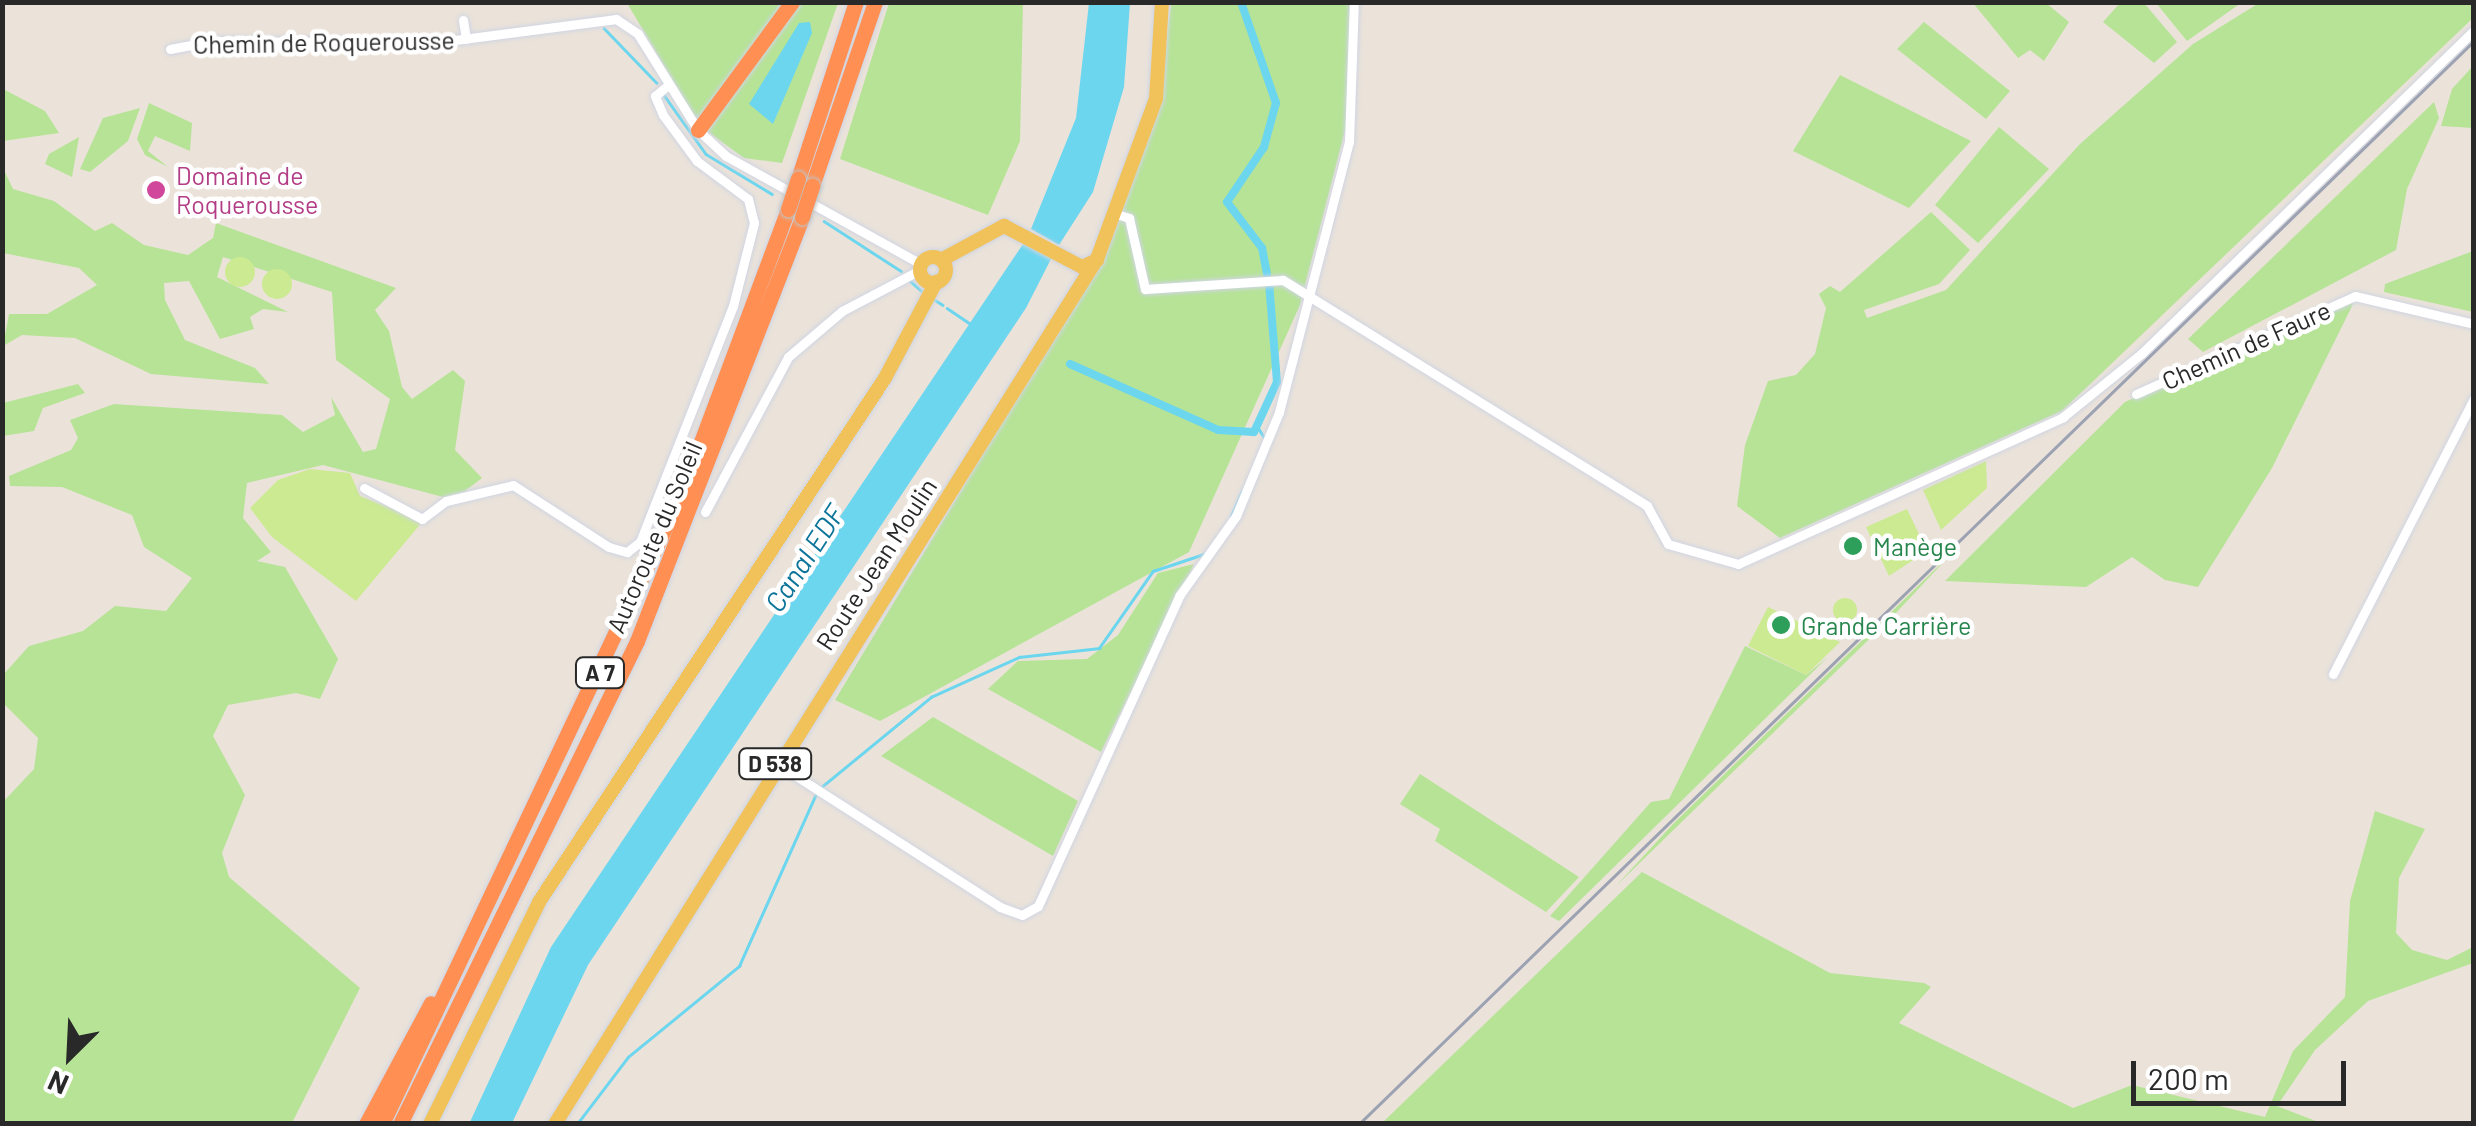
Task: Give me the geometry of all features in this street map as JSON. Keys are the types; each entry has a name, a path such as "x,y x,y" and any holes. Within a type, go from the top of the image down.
{"highway":[{"path":"698,130 792,2"},
{"name":"Autoroute du Soleil","path":"400,1124 637,641 795,214 856,2"},
{"name":"Autoroute du Soleil","path":"805,183 874,2"},
{"name":"Autoroute du Soleil","path":"382,1124 509,865 683,490 795,214"},
{"path":"366,1124 509,865"}],"main road":[{"name":"Route Jean Moulin","path":"1116,212 1132,165 1162,2"},
{"name":"Route Jean Moulin","path":"555,1124 776,763 1066,309 1116,212 1156,99 1162,2"},
{"path":"430,1124 539,902 885,378 927,278 941,260 987,228 1027,232 1060,252 1089,262"},
{"path":"927,278 941,260"},
{"name":"D 538","path":"1001,408 1089,262"}],"street":[{"path":"776,763 1000,906 1033,912 1179,596 1245,496 1309,302 1350,138 1354,2"},
{"name":"Chemin de Roquerousse","path":"170,49 466,40 616,19 638,34 698,130 744,169 927,278"},
{"path":"462,20 466,40"},
{"path":"1116,212 1145,290 1278,278 1309,302 1647,506 1668,544 1738,564 2064,416 2142,352 2474,30"},
{"path":"364,488 422,518 446,501 513,485 609,547 627,552 640,542 733,306 754,223 748,199 698,161 663,115 655,96 668,85"},
{"path":"704,512 788,357 832,318 927,278"},
{"name":"Chemin de Faure","path":"2136,394 2355,296 2474,324"},
{"path":"2333,674 2474,398"}],"green space":[{"path":"627,3 838,3 782,163 744,158 700,126"},
{"path":"889,3 1023,3 1020,141 988,215 840,159"},
{"path":"1171,3 1352,3 1354,96 1300,305 1189,552 880,721 835,700 1105,252 1158,114"},
{"path":"1973,3 2046,3 2069,22 2044,61 2030,50 2018,58"},
{"path":"2120,3 2144,3 2177,42 2154,63 2103,22"},
{"path":"2156,3 2241,3 2187,41"},
{"path":"2259,3 2471,5 2473,18 2062,411 1780,538 1737,506 1745,445 1768,381 1796,375 1815,354 1826,308 1819,294 1830,286 1840,292 1931,212 1970,250 1939,284 1864,310 1867,318 1946,290 2080,144 2193,44"},
{"path":"1924,22 2010,91 1986,119 1897,49"},
{"path":"2473,66 2473,128 2441,126 2452,89"},
{"path":"1840,75 1971,141 1909,208 1793,151"},
{"path":"3,89 45,111 59,133 3,141"},
{"path":"2434,102 2439,118 2407,189 2396,250 2203,352 2188,339"},
{"path":"149,103 192,123 190,151 155,136 148,151 168,167 145,155 137,139"},
{"path":"140,108 128,141 90,172 80,169 103,118"},
{"path":"1999,127 2049,169 1978,243 1935,205"},
{"path":"79,137 72,177 45,164 49,154"},
{"path":"2,166 13,189 54,201 95,231 112,223 144,245 188,255 213,238 216,223 396,288 375,310 389,331 402,387 412,399 453,370 465,381 455,450 482,478 465,491 443,497 323,465 247,483 243,518 271,552 257,561 285,567 338,659 320,699 296,693 228,705 213,736 245,795 222,853 229,877 360,988 292,1123 3,1123 3,802 34,769 38,738 3,703 3,675 29,646 83,631 115,606 166,611 192,578 144,547 132,515 62,487 10,486 9,476 71,450 78,438 70,420 114,404 282,415 303,432 335,415 331,397 363,452 376,449 390,399 336,360 332,292 223,257 217,277 288,312 263,309 250,317 254,329 220,339 189,281 164,283 165,300 185,340 255,368 269,384 151,374 75,338 22,335 3,346 9,314 47,314 97,285 79,268 3,253"},
{"path":"2473,251 2473,312 2384,292 2385,284"},
{"path":"240,257 251,261 255,272 251,283 240,287 229,283 225,272 229,261"},
{"path":"277,269 288,273 292,284 288,295 277,299 266,295 262,284 266,273"},
{"path":"2355,300 2272,468 2198,587 2165,580 2132,557 2086,587 1945,581 2125,402"},
{"path":"78,384 85,393 43,408 34,431 3,436 3,403"},
{"path":"1986,461 1987,488 1941,530 1923,490"},
{"path":"310,469 350,473 360,496 423,521 356,601 272,537 250,508 278,480"},
{"path":"1907,509 1927,551 1889,576 1866,527"},
{"path":"1953,552 1893,616 1615,887 1673,824"},
{"path":"1194,564 1101,752 988,689 1018,661 1087,659 1118,635 1158,573"},
{"path":"1840,598 1850,598 1857,610 1850,622 1840,622 1833,615 1833,605"},
{"name":"Grande Carrière","path":"1768,607 1840,642 1806,675 1748,646"},
{"path":"1745,646 1806,675 1828,657 1559,921 1550,916 1651,802 1669,799"},
{"path":"933,717 1078,801 1053,856 881,756"},
{"path":"1420,774 1579,877 1546,912 1435,841 1440,829 1400,804"},
{"path":"2375,811 2425,829 2399,878 2396,933 2412,950 2447,960 2473,947 2473,963 2368,1001 2315,1050 2277,1106 2321,1123 1382,1123 1642,872 1830,973 1924,983 1931,987 1899,1023 2073,1108 2132,1085 2265,1117 2293,1051 2345,997 2350,901"}],"water":[{"path":"1089,3 1130,3 1124,87 1093,192 1059,245 1031,229 1076,118"},
{"path":"810,22 812,33 773,124 749,104 799,23"},
{"name":"Canal EDF","path":"1025,241 1052,257 1026,308 588,965 512,1123 469,1124 551,947"}],"waterway":[{"path":"1241,2 1276,103 1264,147 1227,202 1262,248 1267,274"},
{"path":"604,28 657,83"},
{"path":"664,95 706,154 772,194"},
{"path":"824,221 901,271"},
{"path":"908,279 922,291"},
{"path":"1070,364 1218,430 1254,432 1277,382 1269,282"},
{"path":"935,300 943,305"},
{"path":"947,308 971,324"},
{"path":"1259,429 1264,437"},
{"path":"1231,516 1242,491"},
{"path":"819,789 931,697 1019,657 1099,648 1153,571 1204,554"},
{"path":"577,1124 628,1057 739,966 815,796"}],"railway":[{"path":"1359,1124 2474,41"}],"place":[{"name":"Domaine de Roquerousse","path":"156,190"},
{"name":"Manège","path":"1853,546"},
{"name":"Grande Carrière","path":"1781,625"}]}
